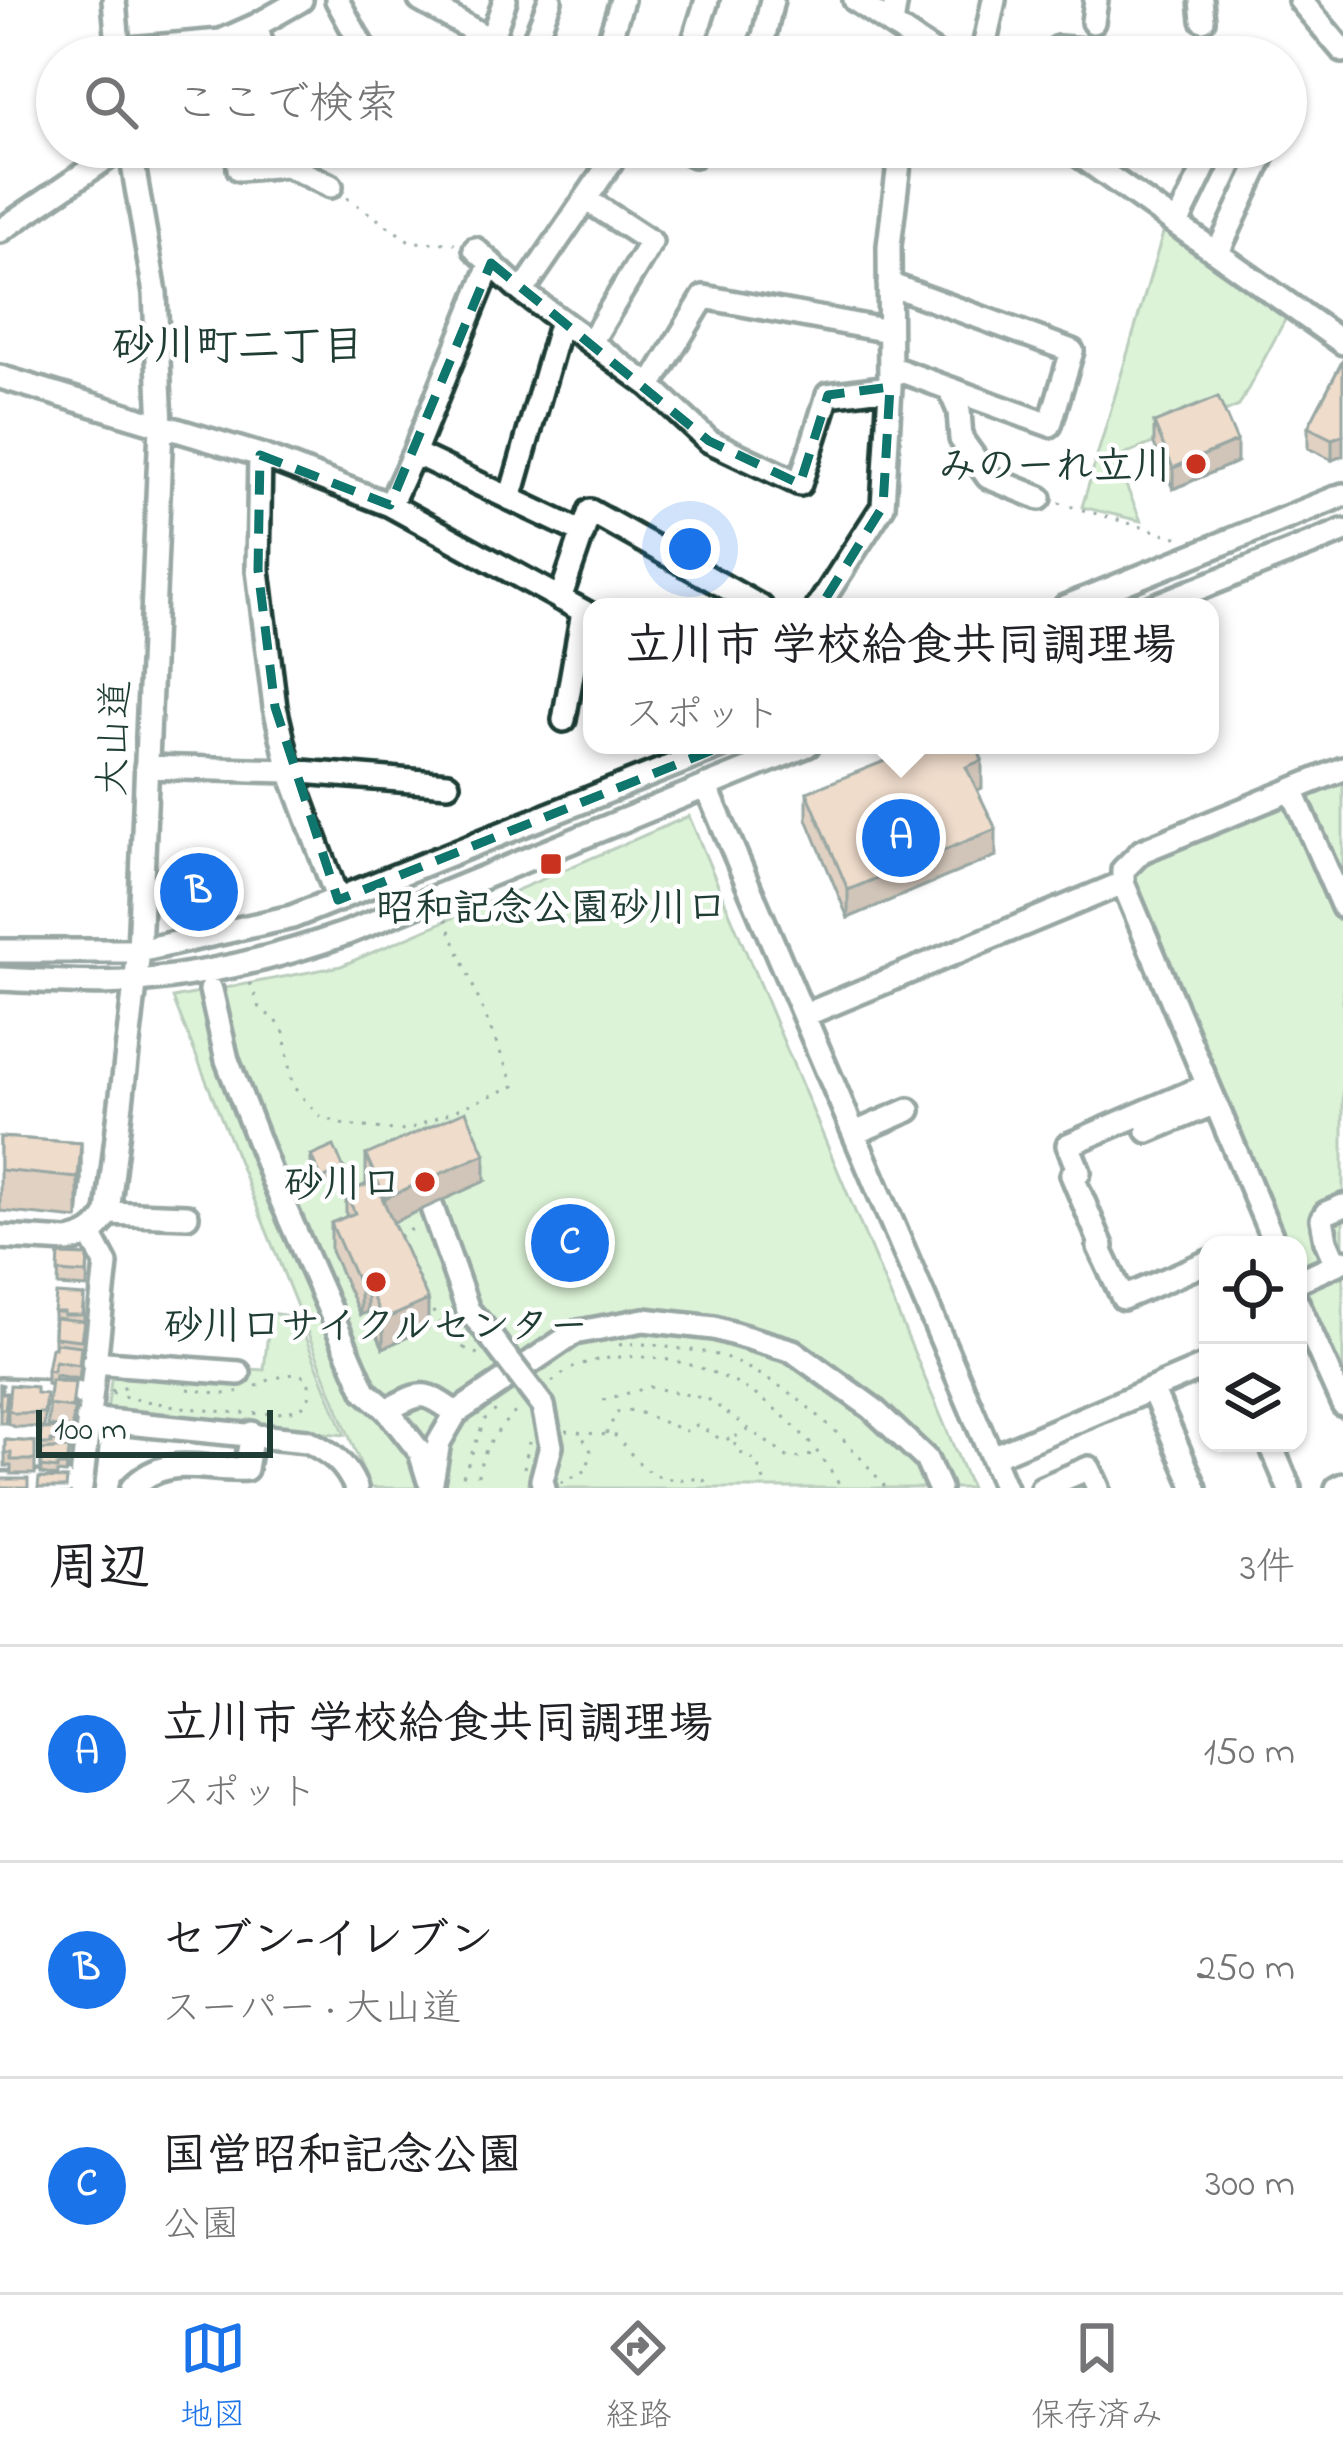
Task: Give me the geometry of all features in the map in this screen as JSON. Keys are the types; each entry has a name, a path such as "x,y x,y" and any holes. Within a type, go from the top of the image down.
{"street":[{"path":"114,0 117,36"},
{"path":"233,36 301,0"},
{"path":"337,0 357,36"},
{"path":"492,36 505,0"},
{"path":"534,36 550,0"},
{"path":"611,36 622,0"},
{"path":"695,36 707,0"},
{"path":"764,36 772,0"},
{"path":"855,0 902,36"},
{"path":"892,24 896,0"},
{"path":"986,36 994,0"},
{"path":"1300,0 1343,51"},
{"path":"428,2 484,36"},
{"path":"257,26 259,36"},
{"path":"0,231 100,168"},
{"name":"大山道","path":"108,1213 139,951 161,426 155,293 131,168"},
{"path":"303,168 331,186"},
{"path":"522,292 608,168"},
{"path":"824,598 883,506 890,377 889,246 898,168"},
{"path":"1100,168 1340,332"},
{"path":"1178,224 1204,168"},
{"path":"1218,252 1257,168"},
{"path":"587,200 651,242 591,342"},
{"path":"390,505 414,454 483,256 522,292 650,386 709,441 800,484 828,395 890,377 950,390 1050,425 1072,351 889,284"},
{"path":"650,386 704,297 889,332"},
{"path":"510,499 561,321"},
{"path":"0,377 260,455 390,505 583,611"},
{"path":"950,390 959,411 962,439 988,477 1040,498"},
{"path":"414,454 583,533"},
{"path":"260,455 258,570 275,707 290,771 338,900"},
{"path":"1087,598 1343,495"},
{"path":"560,599 590,511 745,598"},
{"path":"1175,598 1343,531"},
{"path":"564,719 583,636"},
{"path":"0,951 139,951 292,917 701,754"},
{"path":"0,980 135,981 287,954 786,754"},
{"path":"146,767 290,771 448,784"},
{"path":"1273,1235 1123,883 1124,870 1142,851 1343,769"},
{"path":"644,776 656,806"},
{"path":"706,786 1005,1488"},
{"path":"1292,790 1343,907"},
{"path":"806,1016 1123,883"},
{"path":"211,990 226,1060 365,1391 387,1410 420,1452 431,1488"},
{"path":"1158,1132 1212,1094"},
{"path":"1199,1266 1123,1298 1072,1175 1079,1172 1068,1145 1212,1094"},
{"path":"855,1133 909,1110"},
{"path":"1220,1176 1242,1166"},
{"path":"424,1185 468,1310 471,1340 539,1398 540,1432 551,1446 536,1481"},
{"path":"1307,1277 1340,1263 1326,1241 1322,1220 1343,1206"},
{"path":"0,1237 68,1241 90,1234 108,1213 188,1216"},
{"path":"0,1484 82,1485 106,1264 90,1234"},
{"path":"431,1488 439,1442 456,1414 574,1333 644,1320 714,1328 793,1351 872,1408 926,1459 938,1488"},
{"path":"1307,1330 1343,1405"},
{"path":"93,1362 239,1373"},
{"path":"992,1456 1199,1369"},
{"path":"1152,1389 1195,1488"},
{"path":"0,1390 90,1394"},
{"path":"387,1410 415,1396 430,1395 456,1414"},
{"path":"87,1419 307,1441 340,1461 356,1488"},
{"path":"132,1488 148,1474 177,1465 246,1469 252,1433"},
{"path":"1274,1452 1289,1488"},
{"path":"1042,1488 1089,1468 1098,1488"}],"path":[{"path":"331,186 411,242 457,243 483,256"},
{"path":"1040,498 1191,541"},
{"path":"242,965 260,1008 283,1027 292,1085 318,1114 344,1125 405,1130 514,1085 435,896"},
{"path":"399,1237 420,1224"},
{"path":"424,1293 442,1331 456,1341 471,1340"},
{"path":"616,1345 639,1342 718,1355 766,1378 851,1444 886,1488"},
{"path":"477,1488 485,1448 514,1414 539,1398 560,1375 593,1359 642,1356 679,1361 723,1376 758,1395 793,1423 841,1488"},
{"path":"133,1385 110,1392 136,1401 271,1414 301,1408 310,1390 308,1379 298,1373 240,1392 184,1388"},
{"path":"603,1400 650,1388 709,1399 790,1459 820,1454"},
{"path":"462,1488 485,1419 502,1406"},
{"path":"606,1435 617,1412 632,1411 686,1431 698,1425 722,1440 751,1429"},
{"path":"579,1431 592,1451 587,1469 565,1484 536,1481 540,1432 579,1431 617,1436 638,1463 662,1479 703,1478 708,1488"},
{"path":"733,1438 737,1451 756,1460 767,1488"}],"highlighted area":[{"path":"491,263 709,441 800,484 828,395 890,387 883,506 757,709 765,729 338,900 275,707 258,570 260,455 390,505"}],"green space":[{"path":"1164,230 1286,318 1239,406 1115,459 1141,521 1082,507"},
{"path":"1343,778 1343,1377 1307,1292 1307,1236 1283,1236 1132,881 1144,859"},
{"path":"689,816 971,1488 370,1488 173,998 341,966"},
{"path":"270,1313 297,1317 345,1435 107,1412 112,1372 247,1383 250,1369 264,1370"}],"building":[{"path":"1343,360 1343,435 1332,439 1308,427"},
{"path":"1218,397 1237,441 1173,468 1154,423"},
{"path":"902,754 980,754 982,760 966,767 996,829 848,890 807,792"},
{"path":"180,857 221,859 220,882 178,880"},
{"path":"466,1111 485,1154 385,1198 366,1155"},
{"path":"0,1137 81,1143 78,1178 0,1170"},
{"path":"334,1146 344,1169 322,1179 311,1156"},
{"name":"砂川口サイクルセンター","path":"368,1184 372,1194 379,1191 428,1300 383,1320 367,1285 360,1288 331,1223 355,1213 346,1194"},
{"path":"59,1255 88,1256 87,1274 58,1272"},
{"path":"56,1294 84,1296 82,1315 54,1312"},
{"path":"55,1318 84,1321 81,1340 54,1337"},
{"path":"56,1343 81,1346 79,1365 55,1361 53,1371 47,1370"},
{"path":"51,1380 75,1383 72,1408 48,1405"},
{"path":"0,1384 2,1393 7,1393 5,1409 0,1409"},
{"path":"10,1385 36,1387 36,1393 46,1394 44,1413 8,1410"},
{"path":"72,1428 72,1441 40,1444 41,1429"},
{"path":"5,1440 35,1442 35,1460 11,1460 11,1453 5,1453"},
{"path":"69,1448 66,1466 41,1467 41,1450"},
{"path":"39,1478 67,1479 66,1488 38,1488"},
{"path":"1,1479 28,1479 28,1488 1,1488"}],"place":[{"name":"みのーれ立川","path":"1196,464"},
{"name":"立川市 学校給食共同調理場","path":"901,838"},
{"name":"昭和記念公園砂川口","path":"551,864"},
{"name":"セブン-イレブン","path":"199,892"},
{"name":"砂川口","path":"425,1182"},
{"name":"国営昭和記念公園","path":"570,1243"},
{"name":"砂川口サイクルセンター","path":"376,1282"}],"district":[{"name":"砂川町二丁目","path":"238,344"}]}
